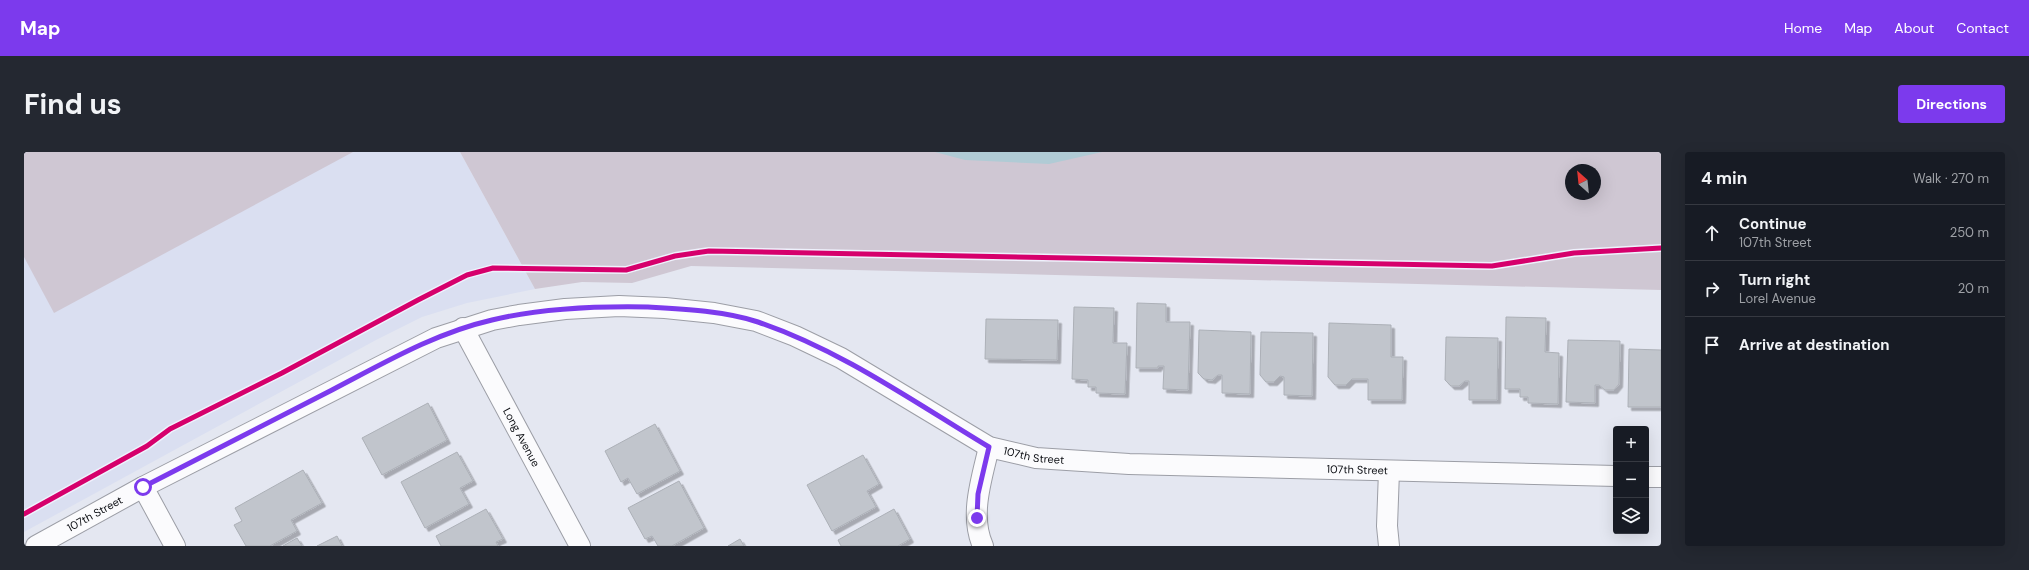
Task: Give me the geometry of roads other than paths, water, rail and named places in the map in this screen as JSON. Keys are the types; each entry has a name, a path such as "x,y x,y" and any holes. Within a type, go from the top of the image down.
{"street":[{"name":"107th Street","path":"36,546 143,487 398,355 436,338 462,328 519,315 565,309 619,306 665,308 714,313 756,321 795,336 841,358 989,447 1036,458 1129,464 1613,476"},
{"name":"Long Avenue","path":"462,328 580,546"},
{"path":"983,546 980,540 977,518 978,494 989,447"},
{"path":"1389,470 1387,526 1389,546"},
{"path":"1649,477 1661,477"},
{"path":"143,487 175,546"}]}
